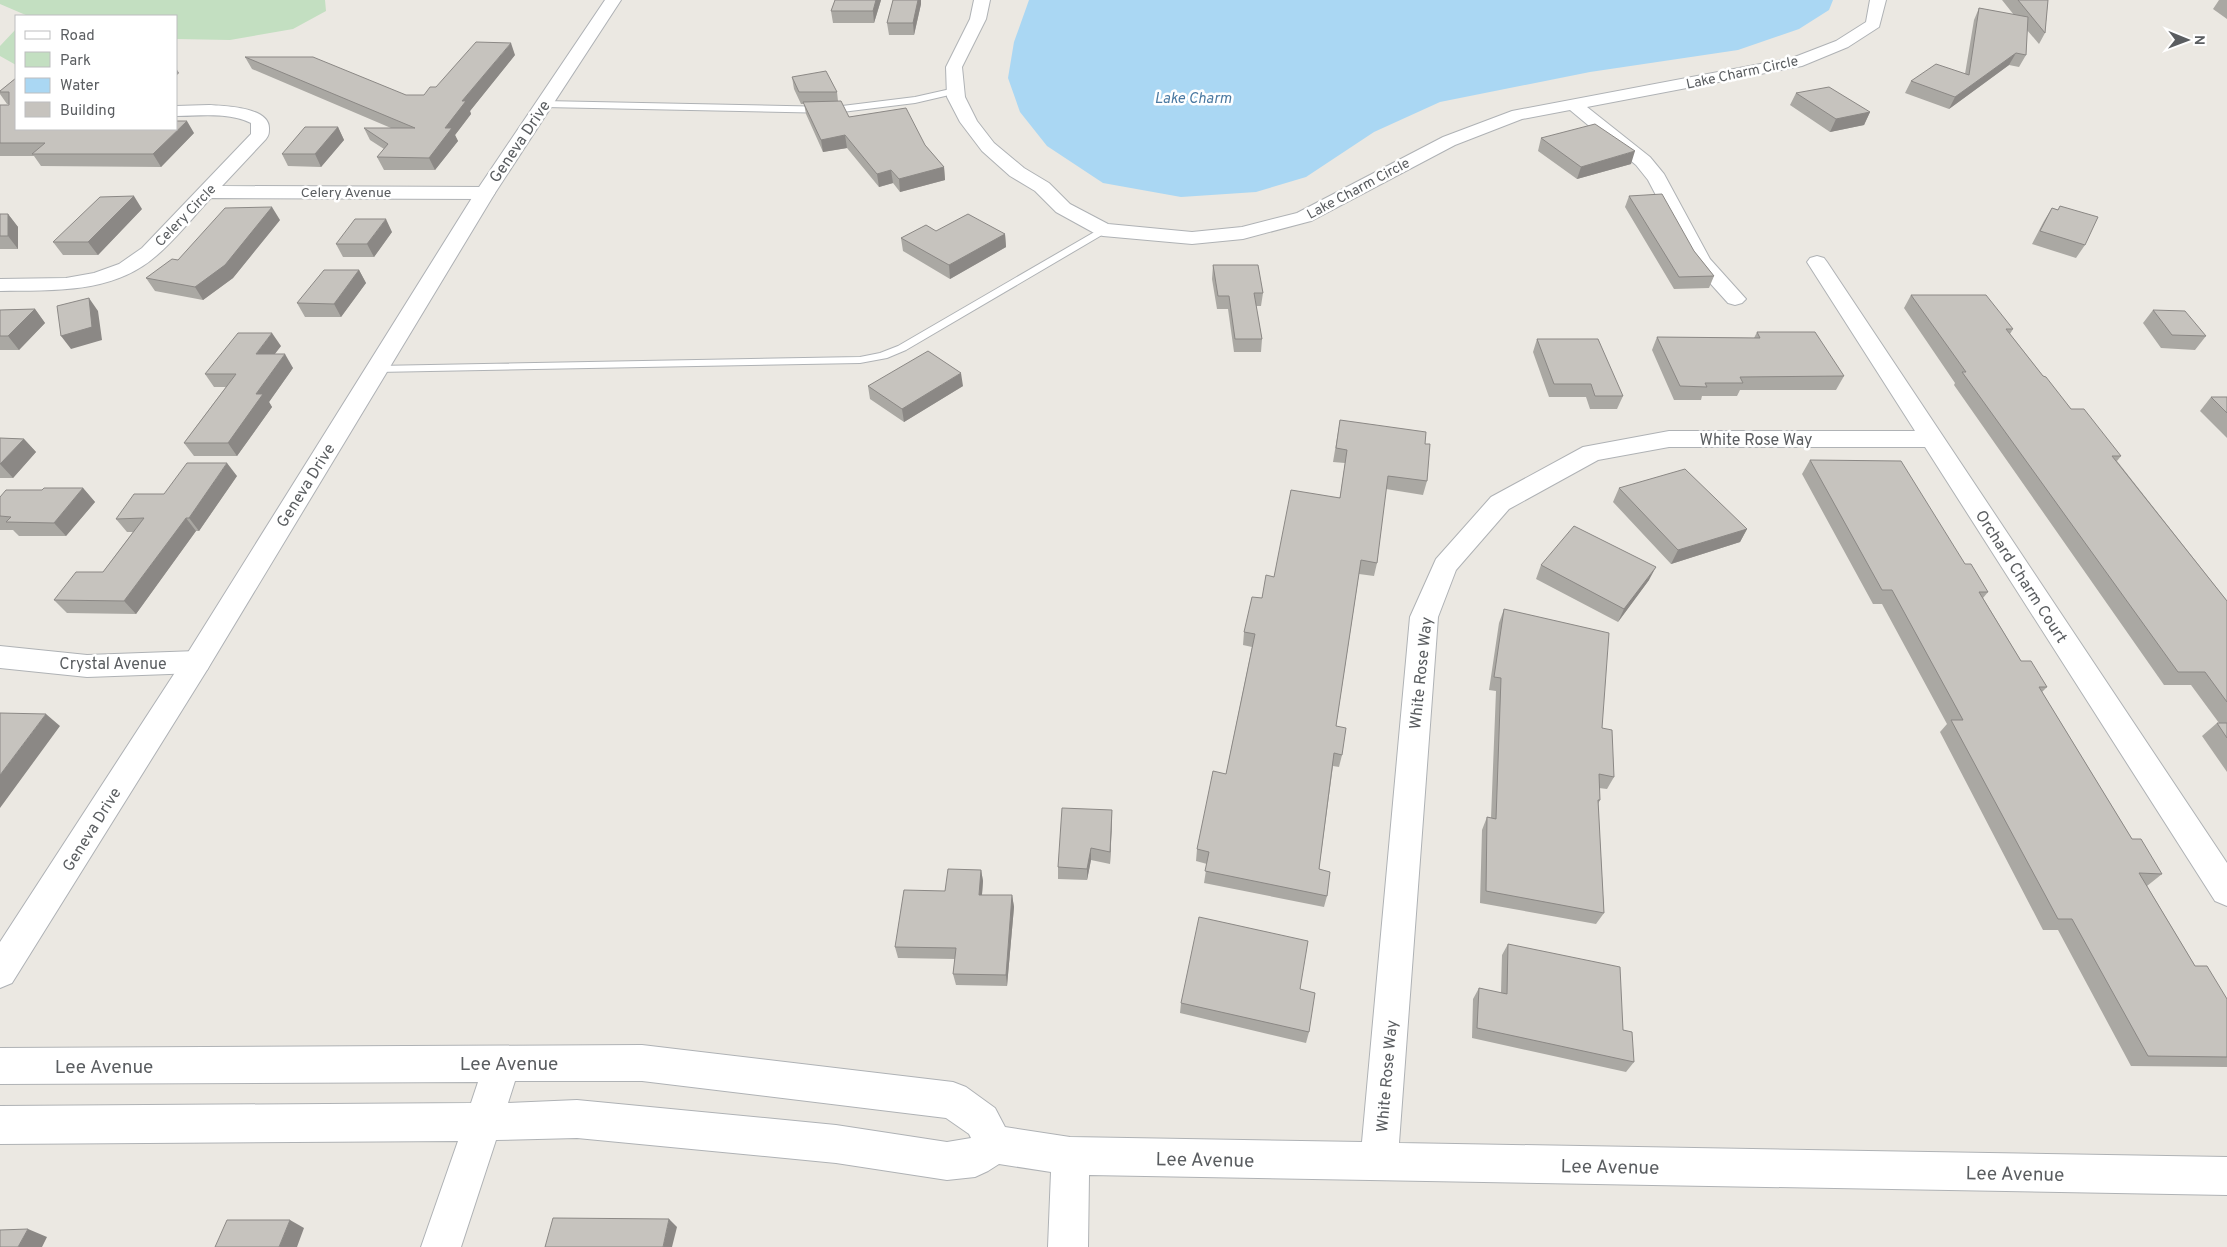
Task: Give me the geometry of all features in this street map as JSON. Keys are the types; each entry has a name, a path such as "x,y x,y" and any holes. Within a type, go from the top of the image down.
{"street":[{"name":"Geneva Drive","path":"0,972 197,662 485,193 613,0"},
{"name":"Lake Charm Circle","path":"982,0 978,19 954,67 956,97 969,122 988,147 1017,172 1042,187 1063,208 1103,230 1192,238 1243,233 1295,219 1350,194 1397,166 1449,141 1518,115 1796,62 1842,44 1872,24 1878,0"},
{"path":"1573,104 1643,161 1657,178 1701,262 1735,299"},
{"name":"Celery Circle","path":"0,284 66,284 99,279 126,268 150,252 260,135 260,121 248,114 178,111"},
{"name":"Celery Avenue","path":"208,192 485,193"},
{"name":"Orchard Charm Court","path":"1816,262 2227,891"},
{"name":"White Rose Way","path":"1378,1162 1424,617 1445,566 1500,503 1592,453 1669,439 1932,439"},
{"name":"Crystal Avenue","path":"0,657 87,666 197,662"},
{"path":"441,1247 503,1063"},
{"name":"Lee Avenue","path":"0,1066 642,1063 772,1076 953,1100 982,1121 994,1144 1070,1156 2227,1176"},
{"path":"0,1125 483,1122 577,1119 836,1144 947,1161 976,1158 994,1144"},
{"path":"1068,1247 1070,1156"}],"lane":[{"path":"544,104 834,110 914,100 955,91"},
{"path":"377,369 860,360 882,356 902,348 1103,230"}],"green space":[{"path":"0,0 325,0 326,11 293,29 230,40 178,39 178,15 26,15 0,4"},
{"path":"15,30 15,64 0,56 0,46"}],"water":[{"name":"Lake Charm","path":"1029,0 1833,0 1829,10 1799,29 1738,50 1590,72 1440,102 1374,132 1306,177 1256,192 1181,197 1103,183 1047,146 1020,112 1008,78 1014,42"}],"building":[{"path":"835,0 876,0 873,11 831,11"},
{"path":"893,0 918,0 913,23 887,23"},
{"path":"2018,0 2048,0 2045,33"},
{"path":"1979,8 2028,17 2026,55 2016,53 1955,97 1911,81 1936,64 1969,75"},
{"path":"476,42 511,43 462,101 466,101 445,128 452,128 429,158 377,157 388,144 364,128 415,128 245,57 313,57 406,95 424,95 430,87 436,87"},
{"path":"826,71 837,92 799,92 792,77"},
{"path":"15,79 15,130 178,130 153,154 32,154 45,143 0,143 0,105 9,105 9,92 0,91"},
{"path":"1829,87 1870,112 1836,119 1796,93"},
{"path":"841,101 849,117 906,108 925,145 944,167 899,179 891,170 877,174 845,135 821,140 803,102"},
{"path":"178,121 187,121 178,130"},
{"path":"1595,124 1635,151 1581,167 1541,138"},
{"path":"305,127 338,127 315,154 282,154"},
{"path":"1662,194 1694,251 1714,276 1679,277 1629,196"},
{"path":"134,196 88,242 53,242 100,197"},
{"path":"2060,206 2098,217 2085,245 2040,231 2052,208 2058,210"},
{"path":"272,207 225,265 195,287 146,278 172,259 178,260 225,208"},
{"path":"0,214 8,214 8,236 0,236"},
{"path":"968,214 1005,234 949,265 901,238 926,225 936,231"},
{"path":"355,219 386,219 367,244 336,244"},
{"path":"1213,265 1258,265 1263,293 1254,293 1262,339 1235,339 1229,296 1218,296"},
{"path":"324,270 359,270 334,304 297,303"},
{"path":"1911,295 1986,295 2013,329 2006,329 2043,376 2046,377 2071,409 2084,409 2121,456 2112,456 2227,601 2227,702 2205,672 2178,672 1962,372 1966,372"},
{"path":"89,298 92,327 61,336 57,306"},
{"path":"35,309 8,336 0,336 0,310"},
{"path":"2153,310 2185,311 2206,336 2172,335"},
{"path":"1757,332 1815,332 1844,376 1740,377 1743,383 1705,383 1707,387 1680,386 1657,337 1760,338"},
{"path":"238,333 272,333 256,354 285,354 256,394 263,394 228,443 184,443 236,374 205,374"},
{"path":"1537,339 1598,339 1623,396 1595,396 1591,384 1554,384"},
{"path":"928,351 961,373 902,409 868,386"},
{"path":"2211,397 2227,397 2227,413"},
{"path":"1340,420 1426,432 1425,444 1430,444 1427,481 1388,476 1377,563 1361,560 1336,726 1346,728 1342,755 1334,753 1319,869 1330,872 1327,896 1205,871 1209,852 1197,849 1213,771 1226,774 1255,634 1244,632 1252,597 1262,598 1266,575 1274,577 1291,490 1340,498 1347,450 1336,448"},
{"path":"0,438 24,439 0,464"},
{"path":"1810,460 1901,461 1965,564 1971,564 1988,592 1979,592 2021,661 2031,661 2047,687 2039,687 2132,839 2141,839 2162,874 2139,873 2195,966 2207,966 2227,999 2227,1057 2148,1056 2072,919 2058,919 1951,720 1963,720 1892,590 1882,590"},
{"path":"187,463 227,463 189,518 186,518 124,601 54,600 76,572 103,572 144,518 116,519 134,494 164,494"},
{"path":"1685,469 1747,529 1678,550 1619,488"},
{"path":"44,488 83,488 54,523 6,522 11,517 0,516 0,497 6,490 42,490"},
{"path":"1574,526 1656,567 1624,609 1541,565"},
{"path":"1504,609 1609,633 1602,728 1612,730 1614,777 1599,774 1600,800 1598,800 1604,913 1486,891 1487,817 1496,819 1501,678 1494,677"},
{"path":"0,713 46,714 0,775"},
{"path":"2217,723 2227,723 2227,738"},
{"path":"1062,808 1112,810 1110,852 1091,848 1087,869 1058,867"},
{"path":"948,869 981,870 979,895 1012,895 1006,975 953,974 956,948 895,947 904,890 945,891"},
{"path":"1199,917 1308,941 1300,989 1315,993 1309,1032 1181,1003"},
{"path":"1508,944 1620,967 1623,1030 1632,1032 1634,1062 1477,1028 1479,988 1507,994"},
{"path":"553,1218 669,1219 663,1247 545,1247"},
{"path":"227,1220 290,1220 279,1247 215,1247"},
{"path":"28,1229 18,1247 0,1247 0,1230"}]}
